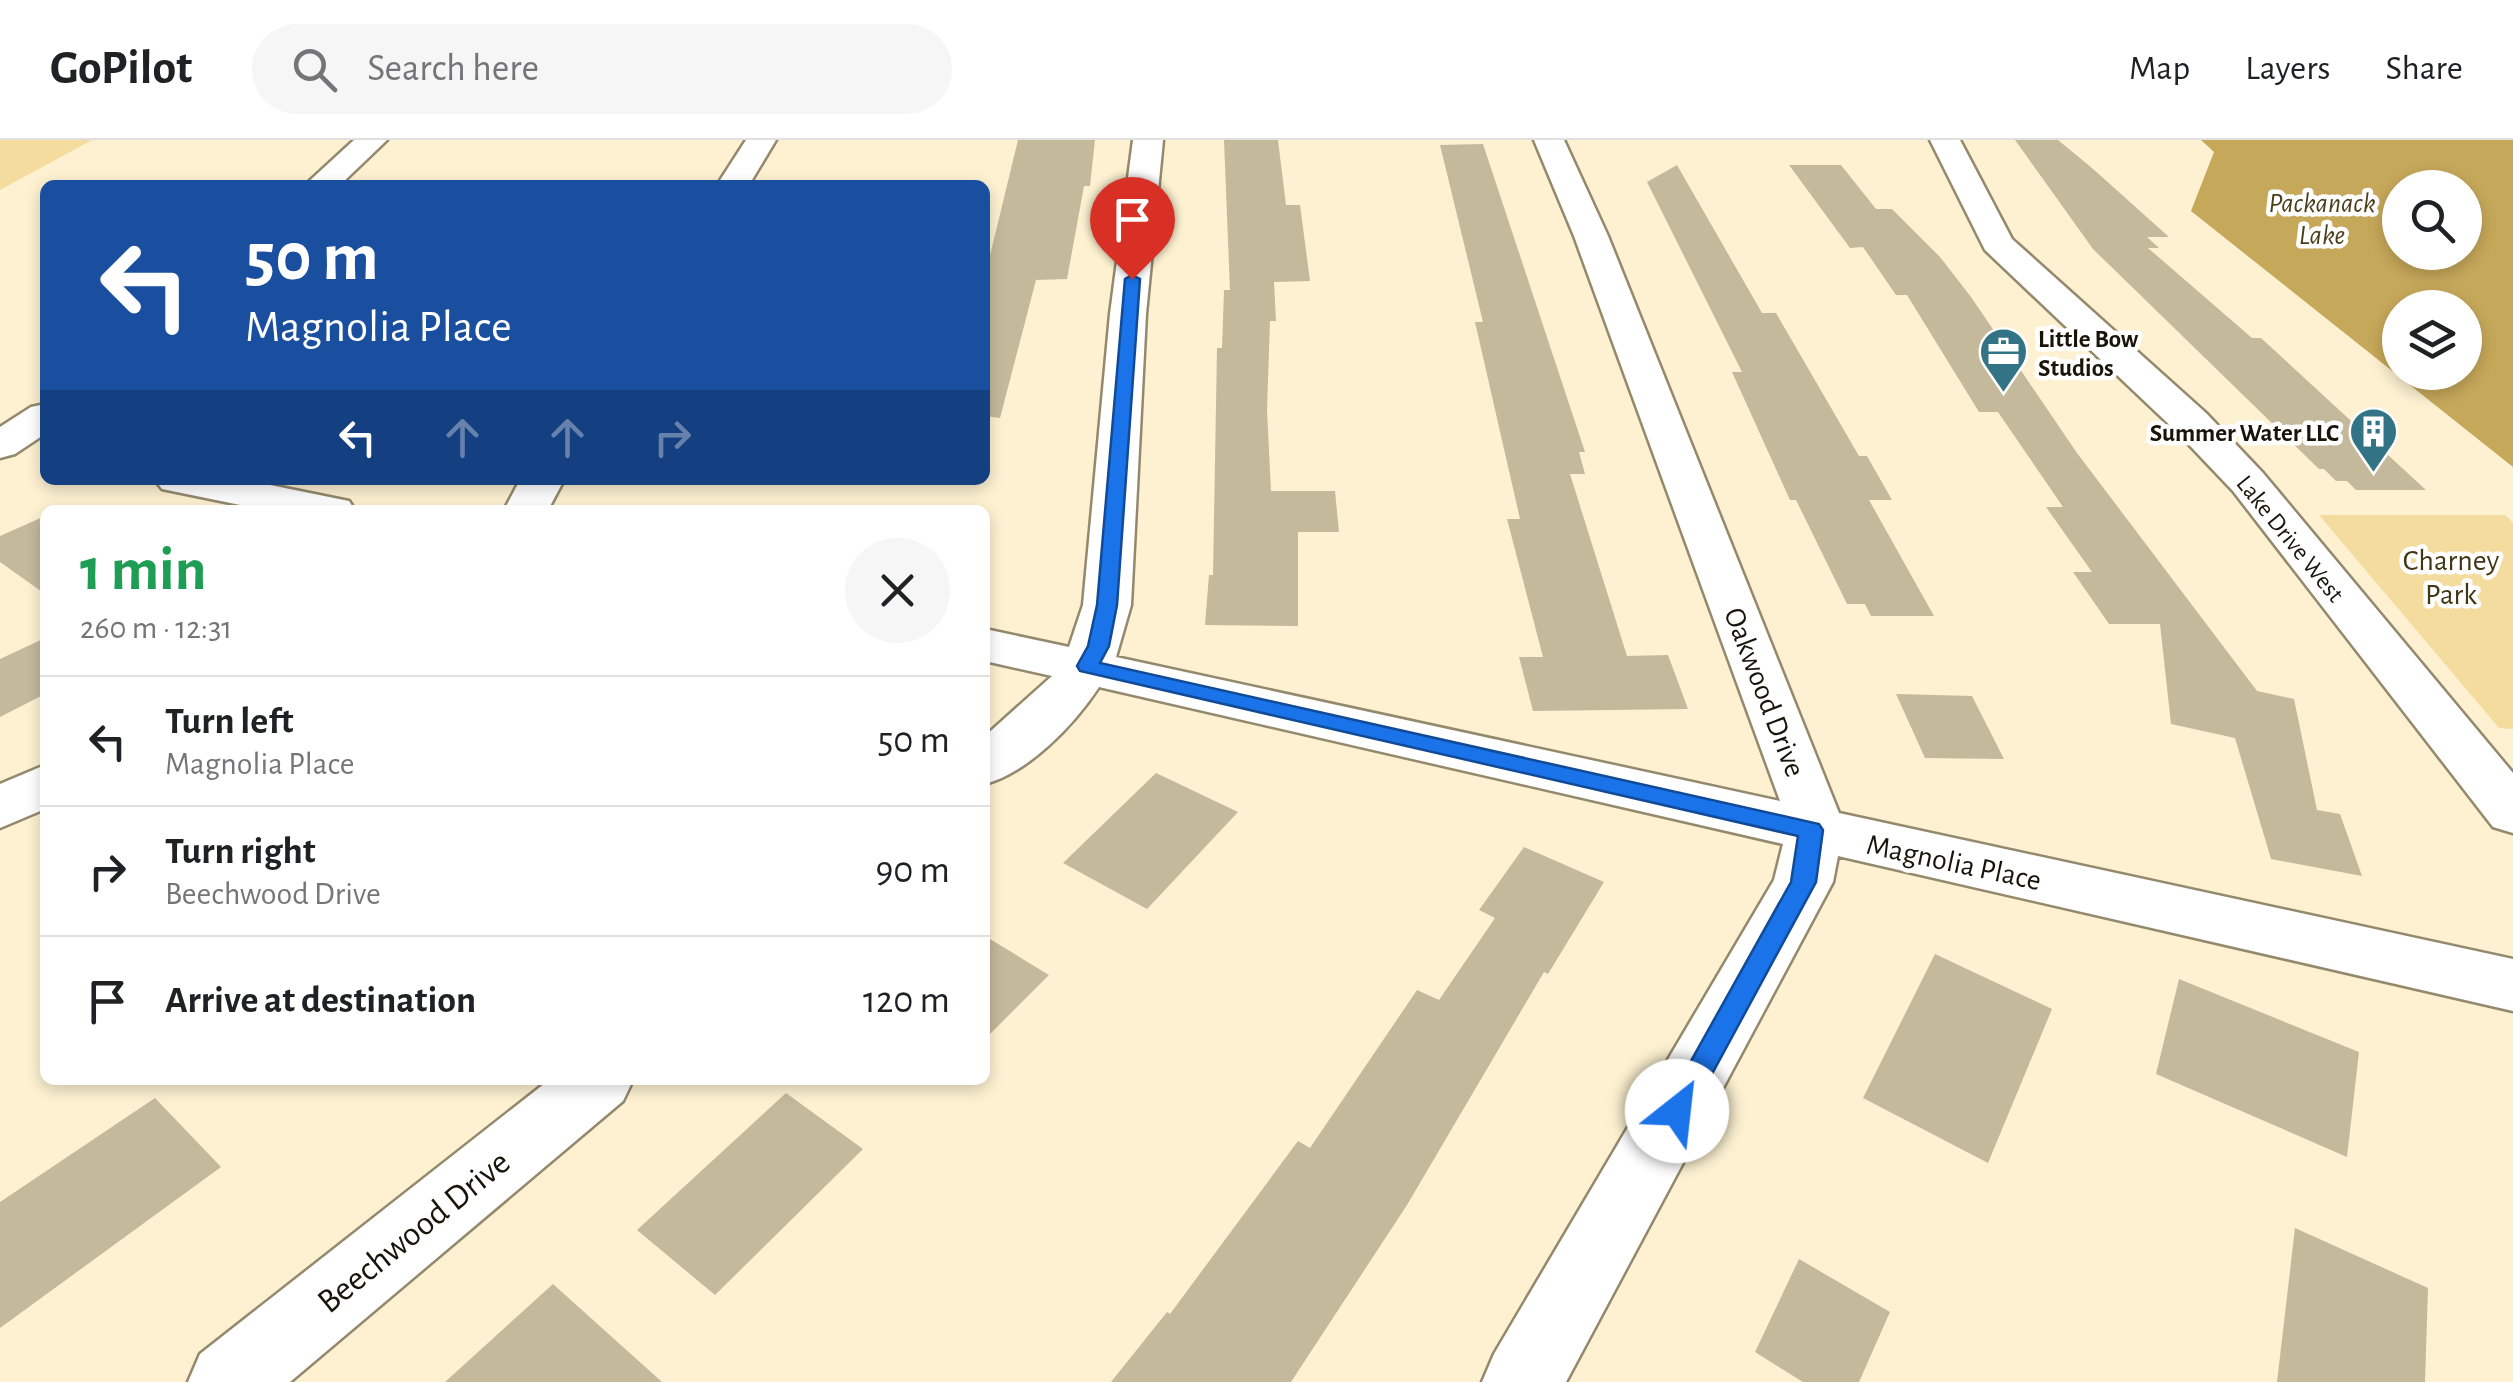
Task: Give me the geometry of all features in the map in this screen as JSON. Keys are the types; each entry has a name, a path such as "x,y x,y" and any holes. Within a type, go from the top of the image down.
{"street":[{"path":"327,180 372,140"},
{"path":"736,180 761,140"},
{"path":"990,762 1052,711 1088,666 1098,646 1107,605 1128,314 1148,140"},
{"name":"Oakwood Drive","path":"1522,1382 1804,882 1811,830 1810,806 1591,236 1549,140"},
{"name":"Lake Drive West","path":"1945,140 1997,243 2191,422 2248,482 2513,812"},
{"path":"0,445 40,419"},
{"path":"0,445 40,453"},
{"path":"204,485 307,505"},
{"name":"Magnolia Place","path":"990,646 2513,985"},
{"path":"0,808 40,787"},
{"name":"Beechwood Drive","path":"228,1382 593,1085"}],"green space":[{"path":"0,140 92,140 0,190"},
{"name":"Charney Park","path":"2319,515 2505,515 2513,523 2513,729 2499,728"}],"water":[{"name":"Packanack Lake","path":"2201,140 2513,140 2513,467 2416,390 2482,390 2482,290 2382,290 2382,363 2191,211 2214,152"}],"building":[{"path":"1018,140 1095,140 1090,186 1084,186 1067,279 1036,280 1000,418 990,417 990,255"},
{"path":"1224,140 1278,140 1286,205 1300,205 1310,281 1274,282 1276,321 1270,321 1267,410 1271,491 1335,491 1339,532 1298,532 1298,626 1205,625 1209,575 1213,575 1217,348 1222,348 1224,290 1230,290"},
{"path":"2015,140 2058,140 2092,168 2169,237 2147,237 2159,248 2148,248 2252,338 2261,338 2426,490 2356,490 2347,481 2336,481 2319,469 2093,249"},
{"path":"1483,144 1585,452 1579,452 1585,474 1570,474 1627,656 1668,655 1688,709 1533,711 1519,657 1543,657 1507,519 1520,519 1475,322 1483,322 1440,145"},
{"path":"1677,165 1762,313 1776,313 1859,456 1867,456 1892,500 1869,500 1934,616 1871,616 1865,604 1847,604 1796,500 1790,500 1732,372 1742,372 1647,182"},
{"path":"1789,165 1841,165 1876,209 1892,209 1940,257 2077,453 2257,691 2294,699 2317,810 2340,814 2362,876 2271,859 2235,738 2171,724 2160,624 2109,624 2073,572 2092,572 2046,507 2063,507 1998,412 1979,412 1907,295 1896,295 1863,247 1850,248"},
{"path":"40,518 40,590 0,562 0,536"},
{"path":"40,640 40,697 0,717 0,659"},
{"path":"1896,694 1972,696 2004,759 1925,758"},
{"path":"1156,773 1238,812 1147,909 1063,863"},
{"path":"1524,847 1604,882 1548,974 1544,972 1407,1205 1291,1382 1111,1382 1167,1312 1170,1314 1298,1141 1310,1148 1417,990 1439,1000 1495,918 1479,910"},
{"path":"990,939 1049,975 990,1034"},
{"path":"1935,954 2052,1009 1988,1163 1863,1098"},
{"path":"2179,979 2359,1052 2347,1157 2156,1074"},
{"path":"786,1093 863,1149 715,1295 637,1230"},
{"path":"155,1098 221,1167 0,1328 0,1202"},
{"path":"2295,1228 2428,1288 2425,1382 2277,1382"},
{"path":"1799,1259 1890,1312 1859,1382 1803,1382 1755,1352"},
{"path":"553,1284 662,1382 445,1382"}],"place":[{"name":"Little Bow Studios","path":"2003,394"},
{"name":"Summer Water LLC","path":"2374,474"}],"route":[{"path":"1132,279 1107,605 1098,646 1088,666 1811,830 1804,882 1677,1111"}]}
